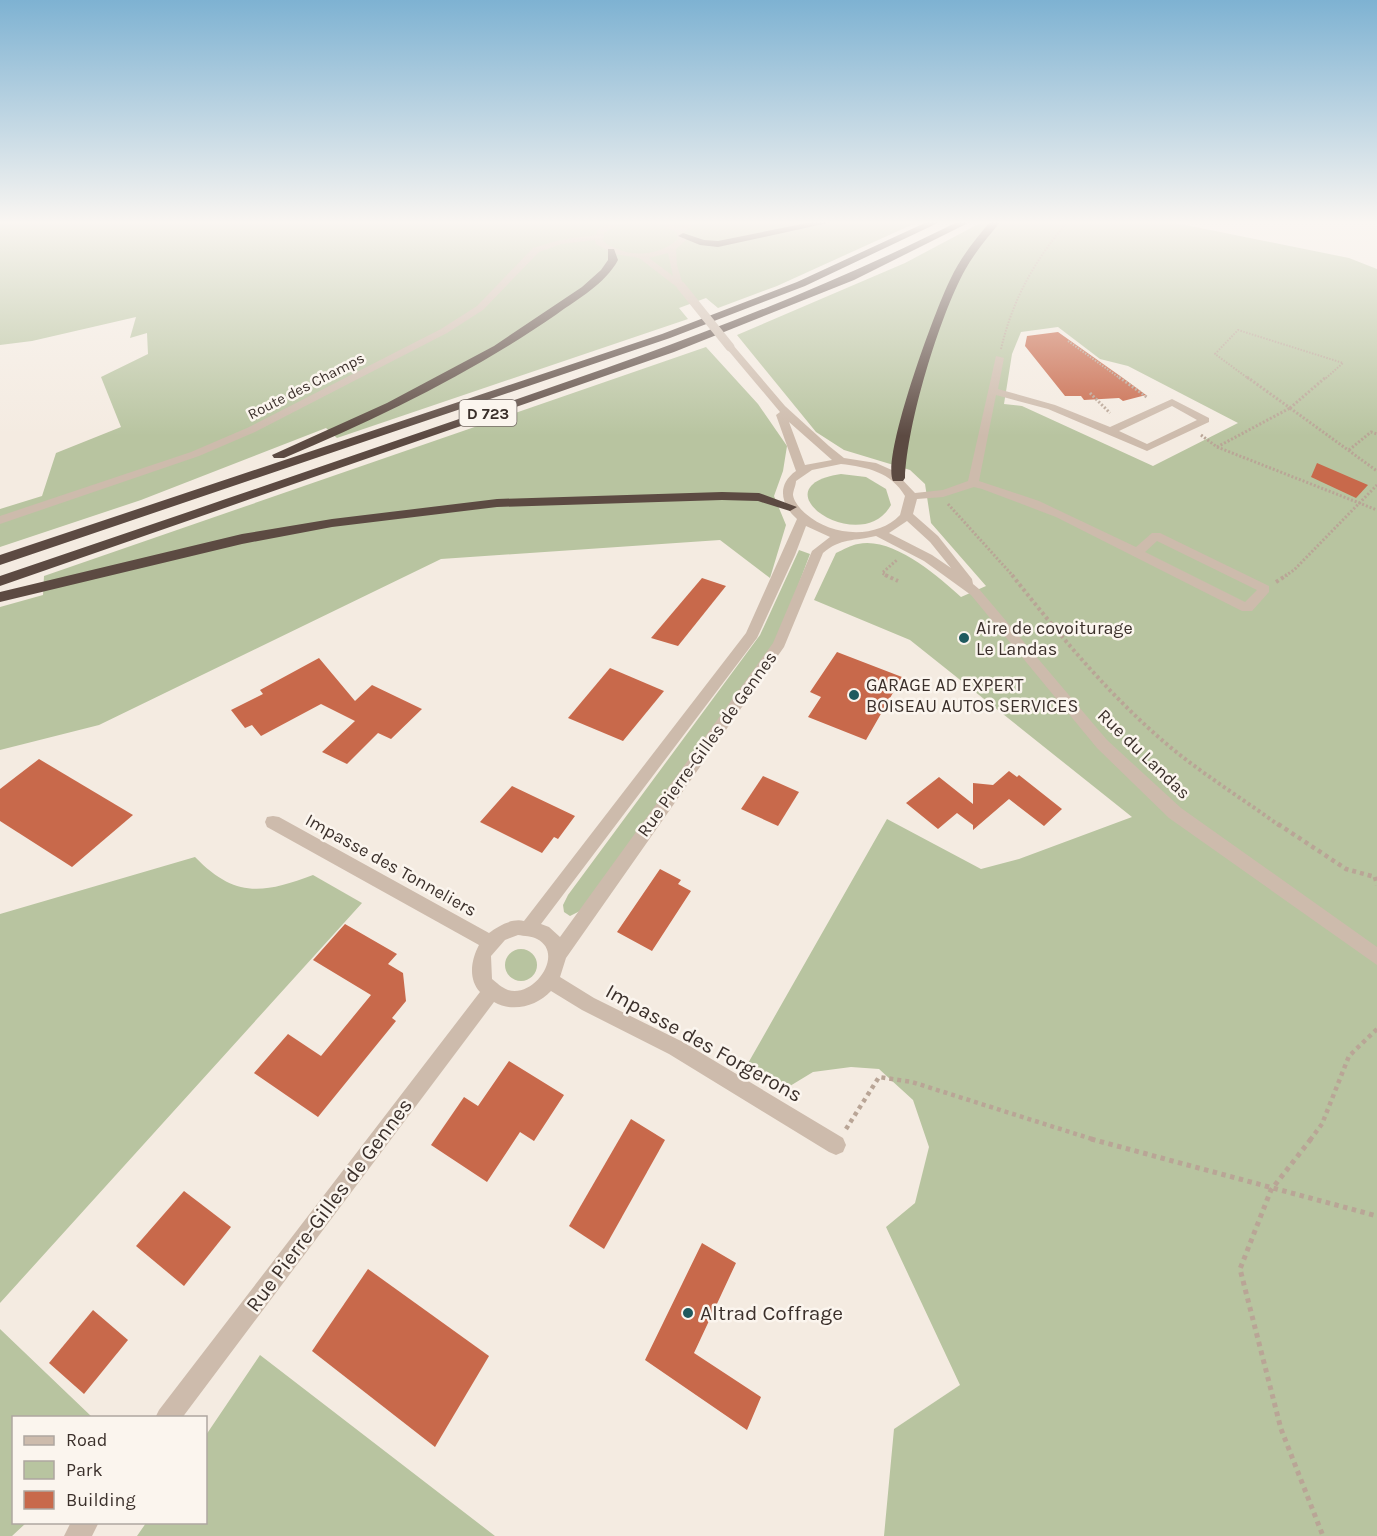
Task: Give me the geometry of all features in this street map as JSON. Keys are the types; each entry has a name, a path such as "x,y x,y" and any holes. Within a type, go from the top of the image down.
{"highway":[{"path":"168,504 211,481 370,416 477,361 532,327 578,293"},
{"name":"D 723","path":"0,560 677,332 779,293"},
{"name":"D 723","path":"0,581 652,357 817,293"},
{"path":"898,478 896,468 902,443 949,293"},
{"path":"0,597 242,538 332,523 485,504 722,496 759,497 790,507"}],"street":[{"name":"Route des Champs","path":"0,520 195,454 251,430 444,331 480,308 496,293"},
{"path":"686,293 777,406 816,443 842,461"},
{"path":"973,483 999,358"},
{"path":"992,391 1029,398 1109,432 1147,448 1205,420 1172,402 1109,432"},
{"path":"777,406 794,444 802,471"},
{"path":"842,461 873,465 898,478 911,496 908,515 896,526 879,533 846,535 830,532 802,520 790,507 788,487 802,471 827,462 842,461"},
{"path":"911,496 939,495 958,491 973,483 1014,494 1045,506 1137,553 1246,608 1265,589 1156,536 1137,553"},
{"path":"908,515 934,539 975,592"},
{"name":"Rue Pierre-Gilles de Gennes","path":"529,927 752,635 789,555 802,520"},
{"name":"Rue du Landas","path":"879,533 928,558 975,592 1023,652 1132,775 1175,813 1377,957"},
{"name":"Rue Pierre-Gilles de Gennes","path":"551,981 556,972 558,954 779,644 818,551 829,541 846,535"},
{"name":"Impasse des Tonneliers","path":"273,822 489,942"},
{"path":"551,981 535,993 516,999 502,998 491,992 480,973 483,952 489,942 508,930 529,927 548,936 558,954"},
{"name":"Impasse des Forgerons","path":"551,981 588,1004 676,1048 836,1145"},
{"name":"Rue Pierre-Gilles de Gennes","path":"169,1416 491,992"}],"path":[{"path":"999,358 1007,319 1018,293"},
{"path":"1217,447 1290,408 1343,363 1238,330 1215,354 1290,408 1349,450 1377,471"},
{"path":"1068,341 1162,407"},
{"path":"1090,393 1110,414"},
{"path":"1189,428 1217,447 1377,510"},
{"path":"1349,450 1371,432 1377,434"},
{"path":"1265,589 1294,570 1377,485"},
{"path":"939,495 1000,560 1068,643 1129,708 1179,754 1284,828 1347,868 1376,877 1377,885"},
{"path":"898,581 882,573 903,555"},
{"path":"1323,1536 1281,1430 1239,1269 1270,1190 1322,1124 1349,1056 1377,1029"},
{"path":"836,1145 879,1077 912,1082 1130,1151 1270,1190 1377,1216"}],"green space":[{"path":"0,293 759,293 718,308 706,298 679,308 688,319 337,438 326,428 141,500 0,547 0,509 42,496 56,453 121,427 101,377 148,354 147,333 130,338 136,317 32,341 0,345"},
{"path":"836,293 1377,293 1377,1536 884,1536 894,1429 960,1385 886,1227 915,1203 929,1147 913,1100 879,1069 851,1067 813,1072 785,1089 747,1065 887,819 981,869 1019,859 1132,817 910,640 814,600 836,553 858,544 871,543 899,552 927,569 961,597 986,586 931,523 925,484 910,470 844,450 816,432 737,335","holes":["1058,327 1100,359 1128,366 1238,423 1153,466 1022,406 1004,404 1012,354 1021,332"]},
{"path":"706,347 758,404 787,446 783,471 774,496 786,525 770,578 720,540 441,559 99,725 0,750 0,607 43,595 44,576"},
{"path":"841,474 866,477 886,489 891,505 877,520 858,525 839,522 822,515 811,504 808,492 817,481"},
{"path":"799,550 810,554 778,639 580,911 570,916 564,912 563,905 568,895 760,635"},
{"path":"195,857 223,880 236,886 264,888 279,886 313,875 362,903 0,1303 0,914"},
{"path":"521,949 532,954 537,965 532,976 521,981 510,976 505,965 510,954"},
{"path":"0,1329 91,1416 12,1416 12,1524 25,1524 12,1536 0,1536"},
{"path":"260,1355 495,1536 137,1536 145,1524 207,1524 207,1434"}],"building":[{"path":"1058,332 1146,395 1123,401 1119,398 1084,400 1081,396 1065,396 1025,346 1027,336"},
{"path":"1317,463 1368,485 1356,498 1311,477"},
{"path":"702,578 726,586 678,646 651,638"},
{"name":"GARAGE AD EXPERT BOISEAU AUTOS SERVICES","path":"837,652 902,677 866,740 808,717 821,697 810,692"},
{"path":"319,658 355,701 372,685 422,709 391,739 378,733 347,764 322,752 355,721 321,704 261,736 252,725 245,728 231,710 263,694 260,690"},
{"path":"610,668 664,691 623,741 568,718"},
{"path":"39,759 133,815 72,867 0,821 0,789"},
{"path":"1009,771 1017,777 1019,775 1062,809 1044,826 1009,799 973,830 973,825 957,813 938,829 906,803 939,777 973,804 973,783 993,785"},
{"path":"763,776 799,792 778,826 741,809"},
{"path":"512,786 575,816 558,839 554,837 542,853 480,822"},
{"path":"660,869 681,880 678,884 691,891 652,951 617,932"},
{"path":"345,924 397,954 388,964 403,973 406,1001 392,1018 396,1021 318,1117 254,1073 288,1034 321,1056 371,995 313,960"},
{"path":"509,1061 564,1095 534,1141 520,1132 487,1182 431,1145 464,1097 478,1106"},
{"path":"631,1119 665,1140 604,1249 569,1226"},
{"path":"184,1191 231,1227 184,1286 136,1246"},
{"path":"702,1243 736,1263 694,1353 761,1397 747,1430 645,1360"},
{"path":"368,1269 489,1356 435,1447 312,1351"},
{"path":"93,1310 128,1340 84,1394 49,1363"}],"place":[{"name":"Aire de covoiturage Le Landas","path":"964,638"},
{"name":"GARAGE AD EXPERT BOISEAU AUTOS SERVICES","path":"854,695"},
{"name":"Altrad Coffrage","path":"688,1313"}]}
